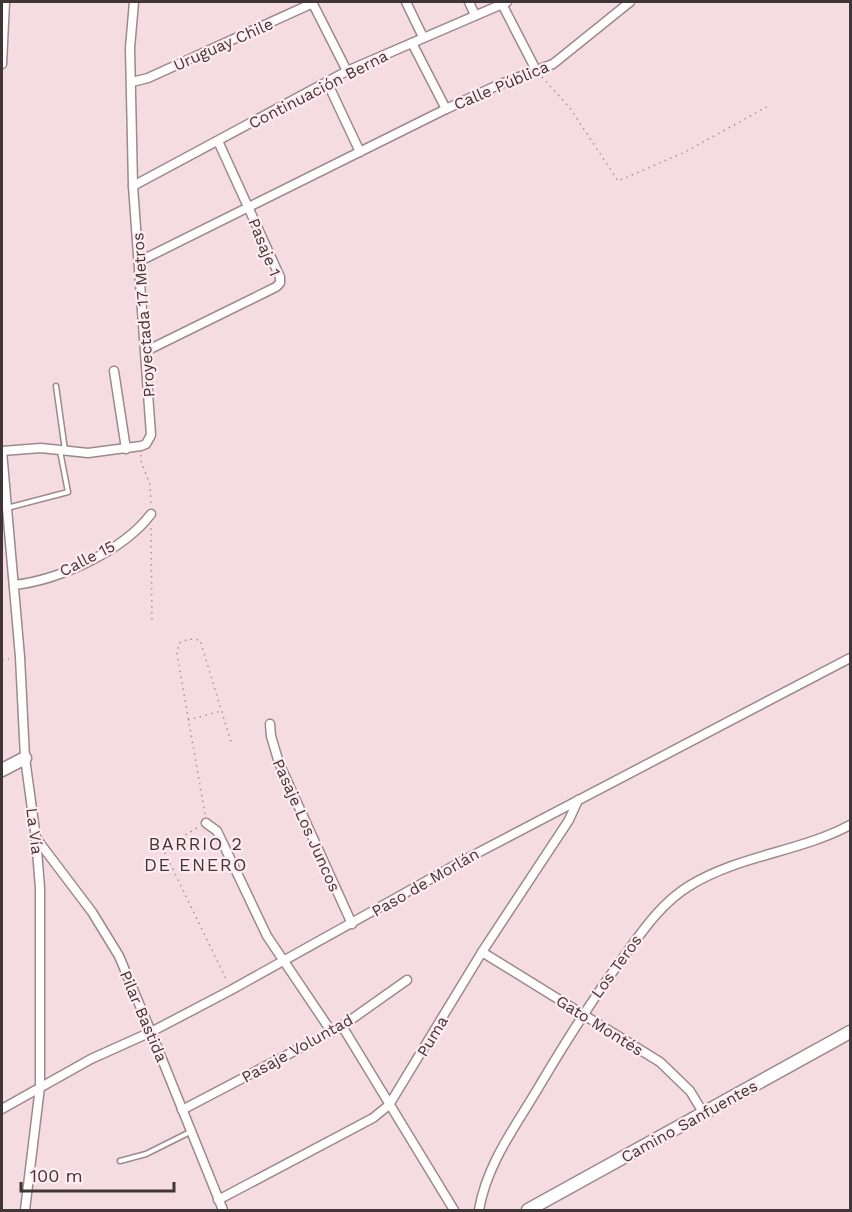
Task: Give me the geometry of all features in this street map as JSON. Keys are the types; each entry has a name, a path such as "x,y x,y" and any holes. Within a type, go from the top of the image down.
{"street":[{"path":"2,64 5,2"},
{"name":"Proyectada 17 Metros","path":"134,2 130,48 133,186 152,429 149,440 141,446"},
{"path":"313,2 347,71"},
{"name":"Uruguay Chile","path":"132,82 155,75 313,2"},
{"path":"406,2 423,37"},
{"path":"469,2 475,15"},
{"name":"Calle Pública","path":"140,261 446,109 498,85 553,64 630,2"},
{"path":"505,3 536,70"},
{"name":"Continuación Berna","path":"133,186 347,71 505,3"},
{"path":"412,42 446,109"},
{"path":"327,82 360,152"},
{"name":"Pasaje 1","path":"146,351 280,283 280,277 218,141"},
{"path":"114,371 126,449"},
{"path":"2,451 40,448 88,453 141,446"},
{"name":"La Vía","path":"2,451 14,585 25,758 36,838 41,925 40,1087 25,1210"},
{"name":"Calle 15","path":"14,585 61,573 99,555 128,537 151,514"},
{"name":"Paso de Morlán","path":"2,1110 91,1059 152,1032 231,990 466,859 850,658"},
{"name":"Pasaje Los Juncos","path":"270,724 279,763 352,924"},
{"path":"2,770 25,758"},
{"name":"Puma","path":"218,1200 372,1118 389,1105 482,952 569,820 578,800"},
{"path":"206,823 217,831 267,936 331,1031"},
{"name":"Los Teros","path":"479,1210 484,1184 501,1149 582,1014 652,918 678,894 715,873 764,855 816,840 850,825"},
{"name":"Pilar Bastida","path":"36,838 63,871 109,939 152,1032 223,1210"},
{"name":"Gato Montés","path":"482,952 660,1062 690,1091 704,1114"},
{"name":"Pasaje Voluntad","path":"182,1110 342,1026 407,980"},
{"path":"342,1026 454,1210"},
{"name":"Camino Sanfuentes","path":"528,1210 850,1032"}],"lane":[{"path":"7,508 68,492 56,386"},
{"path":"120,1161 146,1154 191,1131"}],"path":[{"path":"536,70 570,108 618,181 685,152 770,105"},
{"path":"141,446 141,461 150,485 152,623"},
{"path":"231,742 200,640 189,639 179,643 177,654 206,823 165,849 231,990"},
{"path":"188,720 222,710"}],"district":[{"name":"BARRIO 2 DE ENERO","path":"196,854"}]}
